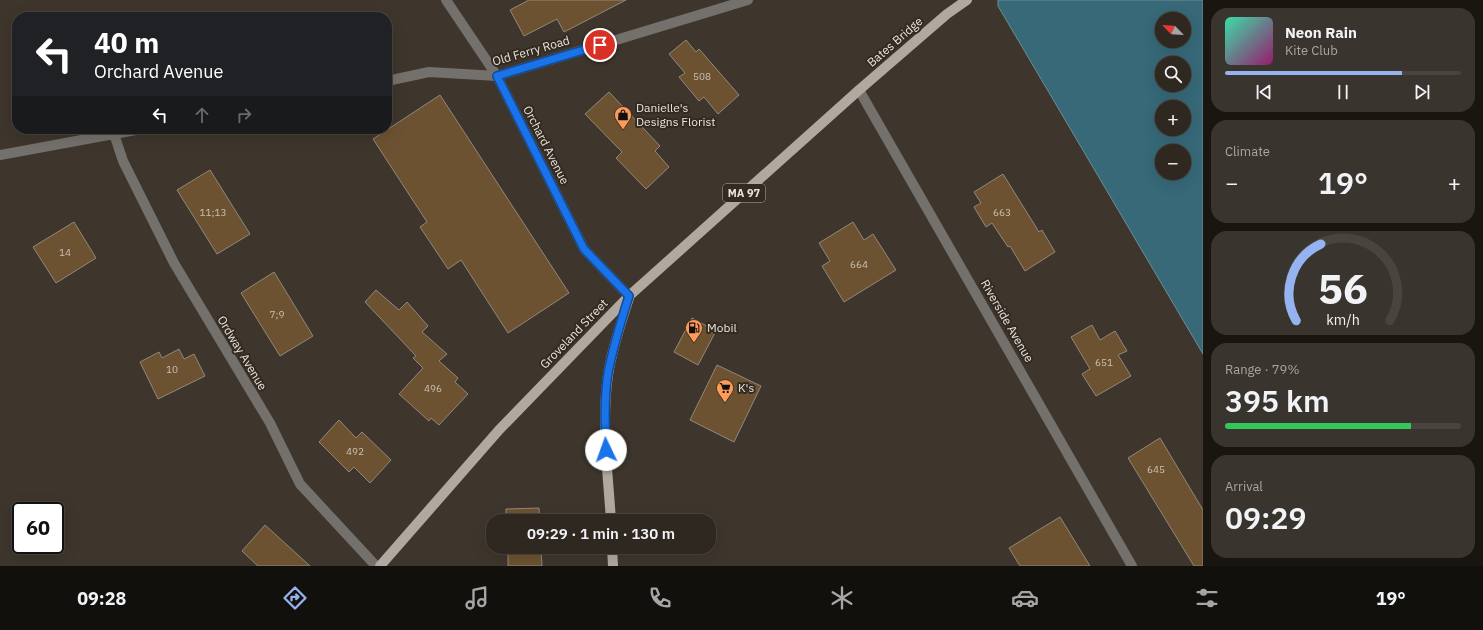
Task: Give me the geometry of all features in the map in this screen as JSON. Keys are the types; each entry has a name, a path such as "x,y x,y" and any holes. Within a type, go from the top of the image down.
{"main road":[{"name":"Bates Bridge","path":"859,90 947,14 967,0"},
{"name":"Groveland Street","path":"380,566 499,430 629,296 859,90"},
{"path":"610,514 605,422 608,374 617,334 629,296"},
{"path":"612,554 613,566"}],"street":[{"name":"Orchard Avenue","path":"446,0 497,76 584,249 629,296"},
{"name":"Old Ferry Road","path":"392,80 429,72 497,76 748,0"},
{"name":"Riverside Avenue","path":"859,90 1132,566"},
{"path":"0,155 114,134"},
{"name":"Ordway Avenue","path":"114,134 123,161 174,263 270,423 300,484 376,566"}],"water":[{"path":"998,0 1203,0 1203,354 998,6"}],"building":[{"path":"529,0 626,0 564,32 557,19 524,36 510,10"},
{"path":"686,40 696,52 699,49 739,95 718,114 704,97 699,101 679,77 685,73 669,54"},
{"name":"Danielle's Designs Florist","path":"609,92 660,146 655,151 669,167 646,189 616,158 622,152 585,114"},
{"path":"440,95 569,293 508,333 461,260 448,269 420,227 427,222 373,139 381,134 392,134 392,127"},
{"path":"210,170 250,234 217,254 177,190"},
{"path":"1003,174 1039,232 1042,230 1055,252 1025,271 1010,246 1008,247 992,223 986,227 974,207 981,203 974,192"},
{"path":"74,222 96,258 56,283 33,247"},
{"path":"853,222 864,240 873,234 896,270 844,302 822,266 830,261 819,243"},
{"path":"274,272 313,336 280,356 241,293"},
{"path":"376,290 399,310 407,302 428,326 422,332 447,354 439,361 458,378 455,382 468,394 439,425 431,418 429,421 399,394 423,368 413,358 416,356 365,302"},
{"path":"692,318 716,331 698,365 674,352"},
{"path":"1092,325 1100,340 1115,331 1127,351 1118,355 1131,376 1096,396 1082,374 1090,369 1071,337"},
{"path":"179,349 184,359 194,354 205,376 158,399 140,362 159,352 162,358"},
{"name":"K's","path":"717,365 761,386 734,442 690,420"},
{"path":"339,420 356,438 362,432 391,460 370,483 354,467 349,472 319,442"},
{"path":"1160,438 1203,510 1203,566 1194,566 1128,458"},
{"path":"539,508 539,514 506,514 506,509"},
{"path":"1060,517 1090,566 1020,566 1009,548"},
{"path":"265,525 310,566 258,566 242,551"},
{"path":"508,554 541,554 542,566 508,566"}],"place":[{"name":"Danielle's Designs Florist","path":"623,130"},
{"name":"Mobil","path":"694,343"},
{"name":"K's","path":"725,403"}],"route":[{"path":"600,45 497,76 584,249 629,296 617,334 608,374 605,422 606,450"}]}
